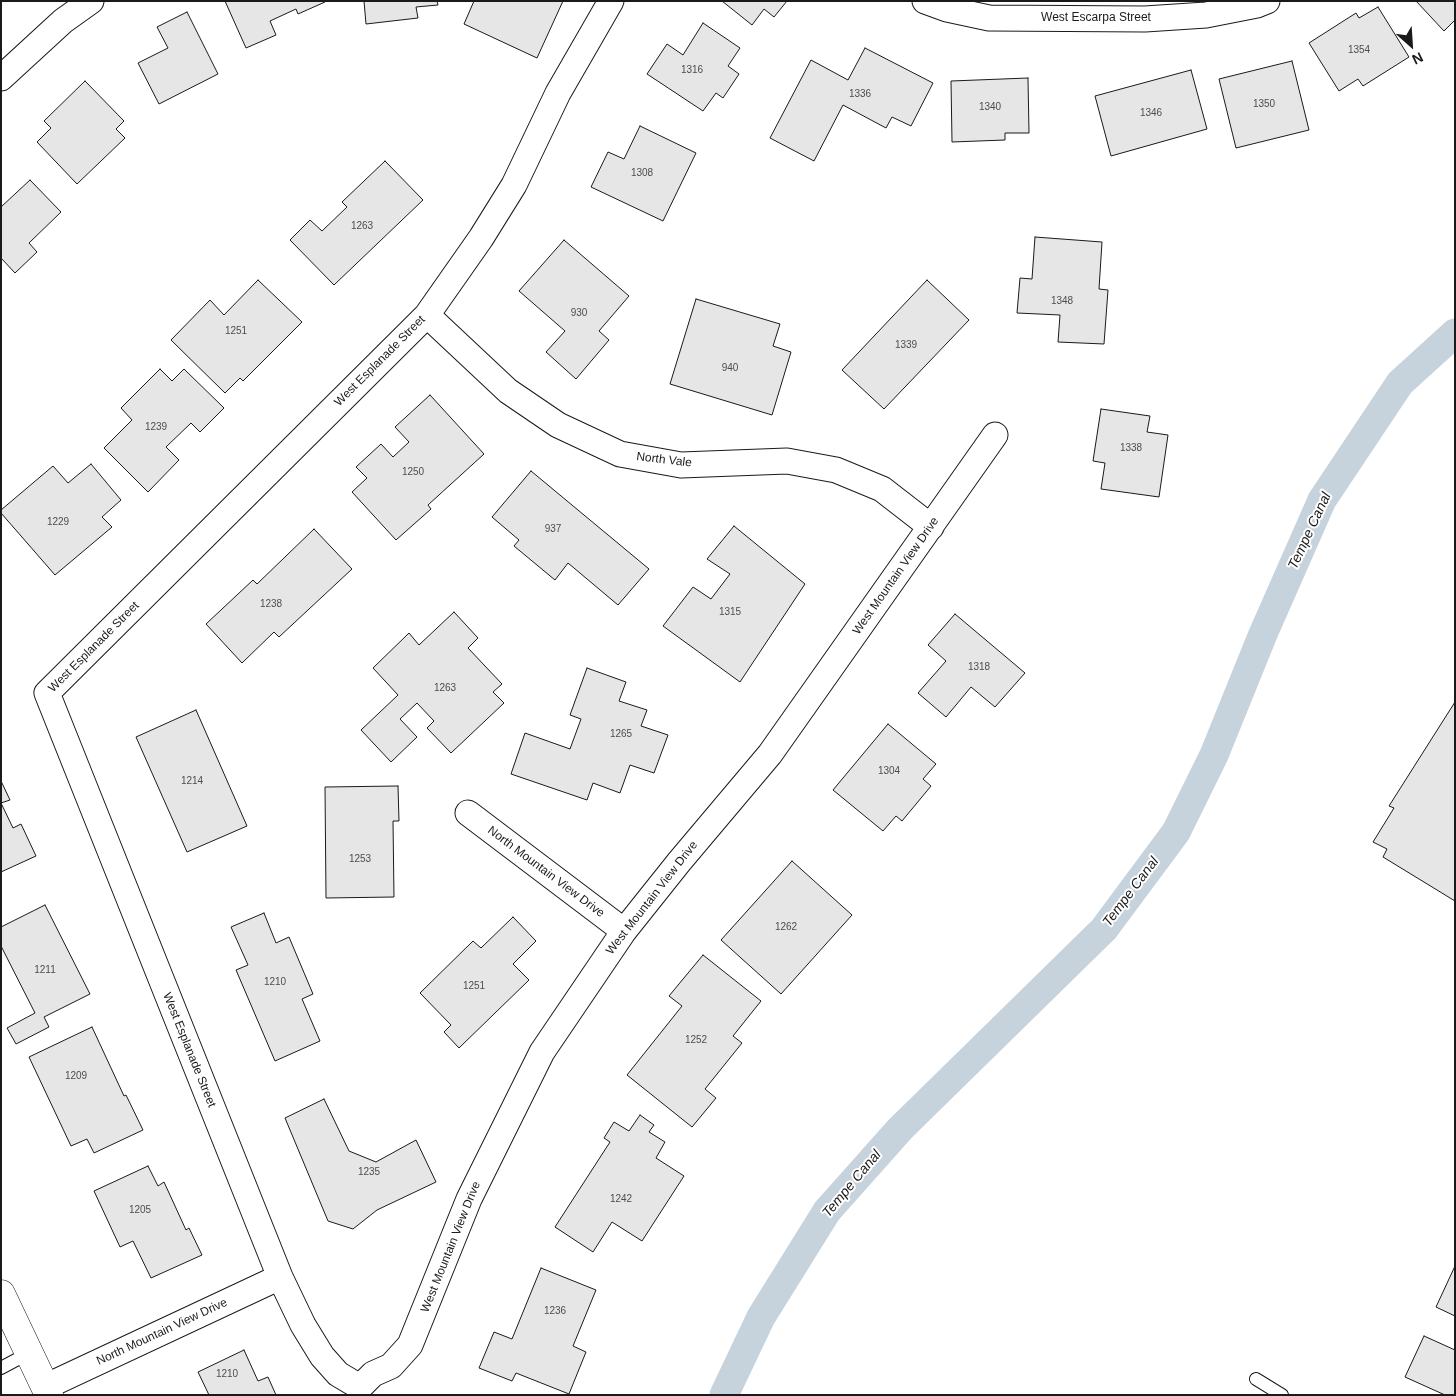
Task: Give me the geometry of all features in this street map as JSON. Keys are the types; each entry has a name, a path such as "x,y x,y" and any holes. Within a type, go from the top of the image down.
{"main road":[{"path":"1,1294 47,1391"}],"street":[{"path":"1,78 63,21 92,1"},
{"name":"West Esplanade Street","path":"360,1391 338,1374 322,1356 303,1325 280,1277 47,693 427,315 481,238 514,185 558,93 611,1"},
{"name":"West Escarpa Street","path":"925,1 948,9 989,18 1135,19 1206,15 1257,5 1267,1"},
{"name":"North Vale","path":"427,315 508,391 558,425 620,454 681,465 787,461 836,470 882,489 931,527"},
{"name":"West Mountain View Drive","path":"360,1391 373,1374 390,1366 410,1345 469,1199 542,1052 624,931 770,754 995,435"},
{"name":"North Mountain View Drive","path":"468,813 624,931"},
{"name":"North Mountain View Drive","path":"47,1391 280,1277"}],"lane":[{"path":"1,1368 29,1353"},
{"path":"1256,1379 1282,1395"}],"building":[{"path":"225,1 325,2 298,14 296,9 270,21 276,35 246,48"},
{"path":"364,1 437,1 438,5 416,7 418,18 366,24"},
{"path":"474,1 563,1 537,58 464,24"},
{"path":"722,1 787,1 774,17 764,9 752,25"},
{"path":"1416,1 1455,1 1455,20 1444,31"},
{"path":"1378,7 1409,57 1363,86 1358,79 1339,91 1309,43 1356,13 1359,18"},
{"path":"187,12 218,74 159,104 138,63 168,48 157,27"},
{"path":"703,23 740,48 728,66 739,74 723,98 716,93 703,111 647,74 667,44 683,55"},
{"path":"865,48 933,83 911,126 892,117 886,128 843,105 814,161 770,138 811,60 848,80"},
{"path":"1292,61 1309,130 1236,148 1219,79"},
{"path":"1191,70 1207,129 1111,156 1095,96"},
{"path":"1028,78 1029,133 1005,133 1005,140 952,142 951,81"},
{"path":"85,81 124,121 116,129 125,138 77,184 37,142 51,128 44,121"},
{"path":"640,126 696,153 663,221 591,187 608,152 624,159"},
{"path":"385,161 423,200 334,285 290,240 310,220 322,231 347,207 342,202"},
{"path":"30,180 61,212 29,243 37,252 15,273 1,258 1,207"},
{"path":"1035,237 1102,242 1099,289 1108,290 1104,344 1058,342 1060,315 1017,313 1020,278 1032,279"},
{"path":"564,240 629,296 599,331 609,340 576,379 546,352 565,331 519,291"},
{"path":"258,280 302,322 243,381 240,378 225,393 171,340 210,300 224,315"},
{"path":"927,280 969,320 884,409 842,370"},
{"path":"696,299 780,324 773,346 791,352 772,415 670,384"},
{"path":"160,369 172,381 184,369 224,408 200,432 191,423 166,447 179,460 148,492 104,448 132,420 121,408"},
{"path":"430,395 484,454 428,505 431,509 396,540 352,492 367,478 356,467 381,444 393,457 409,442 395,427"},
{"path":"1101,409 1150,416 1147,432 1168,435 1159,497 1101,489 1105,463 1093,461"},
{"path":"91,464 121,500 102,517 112,527 55,575 1,513 1,510 53,466 68,483"},
{"path":"531,471 649,569 618,605 568,563 555,580 514,546 519,540 492,517"},
{"path":"734,526 805,584 740,682 663,626 693,587 711,599 730,574 707,559"},
{"path":"314,529 352,569 279,637 274,632 242,663 206,624 253,580 257,584"},
{"path":"454,612 478,638 468,648 502,684 493,692 504,703 451,753 427,728 434,721 417,703 400,719 417,737 391,762 361,730 398,695 373,668 409,633 419,645"},
{"path":"955,614 1025,673 995,707 971,687 946,717 918,693 946,661 928,645"},
{"path":"587,668 626,682 619,701 647,710 641,726 668,735 654,773 630,765 620,793 593,783 587,800 511,774 525,733 570,749 581,719 570,715"},
{"path":"1455,702 1455,901 1383,857 1387,849 1373,842 1394,808 1389,806"},
{"path":"196,710 247,826 187,852 136,737"},
{"path":"888,724 936,764 923,779 931,786 902,821 896,816 883,831 833,790"},
{"path":"1,781 10,800 1,803"},
{"path":"398,786 399,821 393,821 394,897 326,898 325,787"},
{"path":"1,803 13,828 21,824 36,856 1,872"},
{"path":"792,861 852,915 781,994 721,940"},
{"path":"45,905 90,994 44,1017 49,1027 16,1044 7,1028 35,1013 1,946 1,927"},
{"path":"264,913 276,943 289,937 313,994 302,999 320,1041 275,1061 236,970 248,965 231,927"},
{"path":"513,917 536,941 513,964 529,980 459,1048 444,1032 451,1025 420,993 473,941 481,948"},
{"path":"703,955 761,1001 733,1036 742,1043 705,1089 716,1098 692,1127 627,1075 682,1006 669,996"},
{"path":"92,1027 124,1096 126,1095 143,1130 94,1153 87,1139 71,1146 29,1057"},
{"path":"324,1099 349,1151 376,1162 416,1140 436,1182 377,1210 353,1229 328,1221 285,1118"},
{"path":"640,1115 654,1125 649,1132 665,1142 656,1158 684,1176 642,1241 612,1222 593,1252 555,1227 610,1142 604,1138 614,1122 629,1131"},
{"path":"148,1166 158,1186 164,1182 186,1230 189,1228 202,1255 151,1278 133,1241 120,1247 94,1191"},
{"path":"1455,1266 1455,1316 1436,1307"},
{"path":"541,1268 596,1290 573,1346 586,1352 569,1394 516,1373 512,1381 479,1368 494,1332 512,1339"},
{"path":"1424,1336 1455,1350 1455,1395 1445,1395 1405,1377"},
{"path":"244,1350 258,1381 268,1377 276,1395 209,1395 198,1372"}],"waterway":[{"name":"Tempe Canal","path":"724,1395 761,1317 827,1211 900,1129 1104,929 1176,832 1214,755 1263,634 1322,500 1400,383 1455,333"}]}
